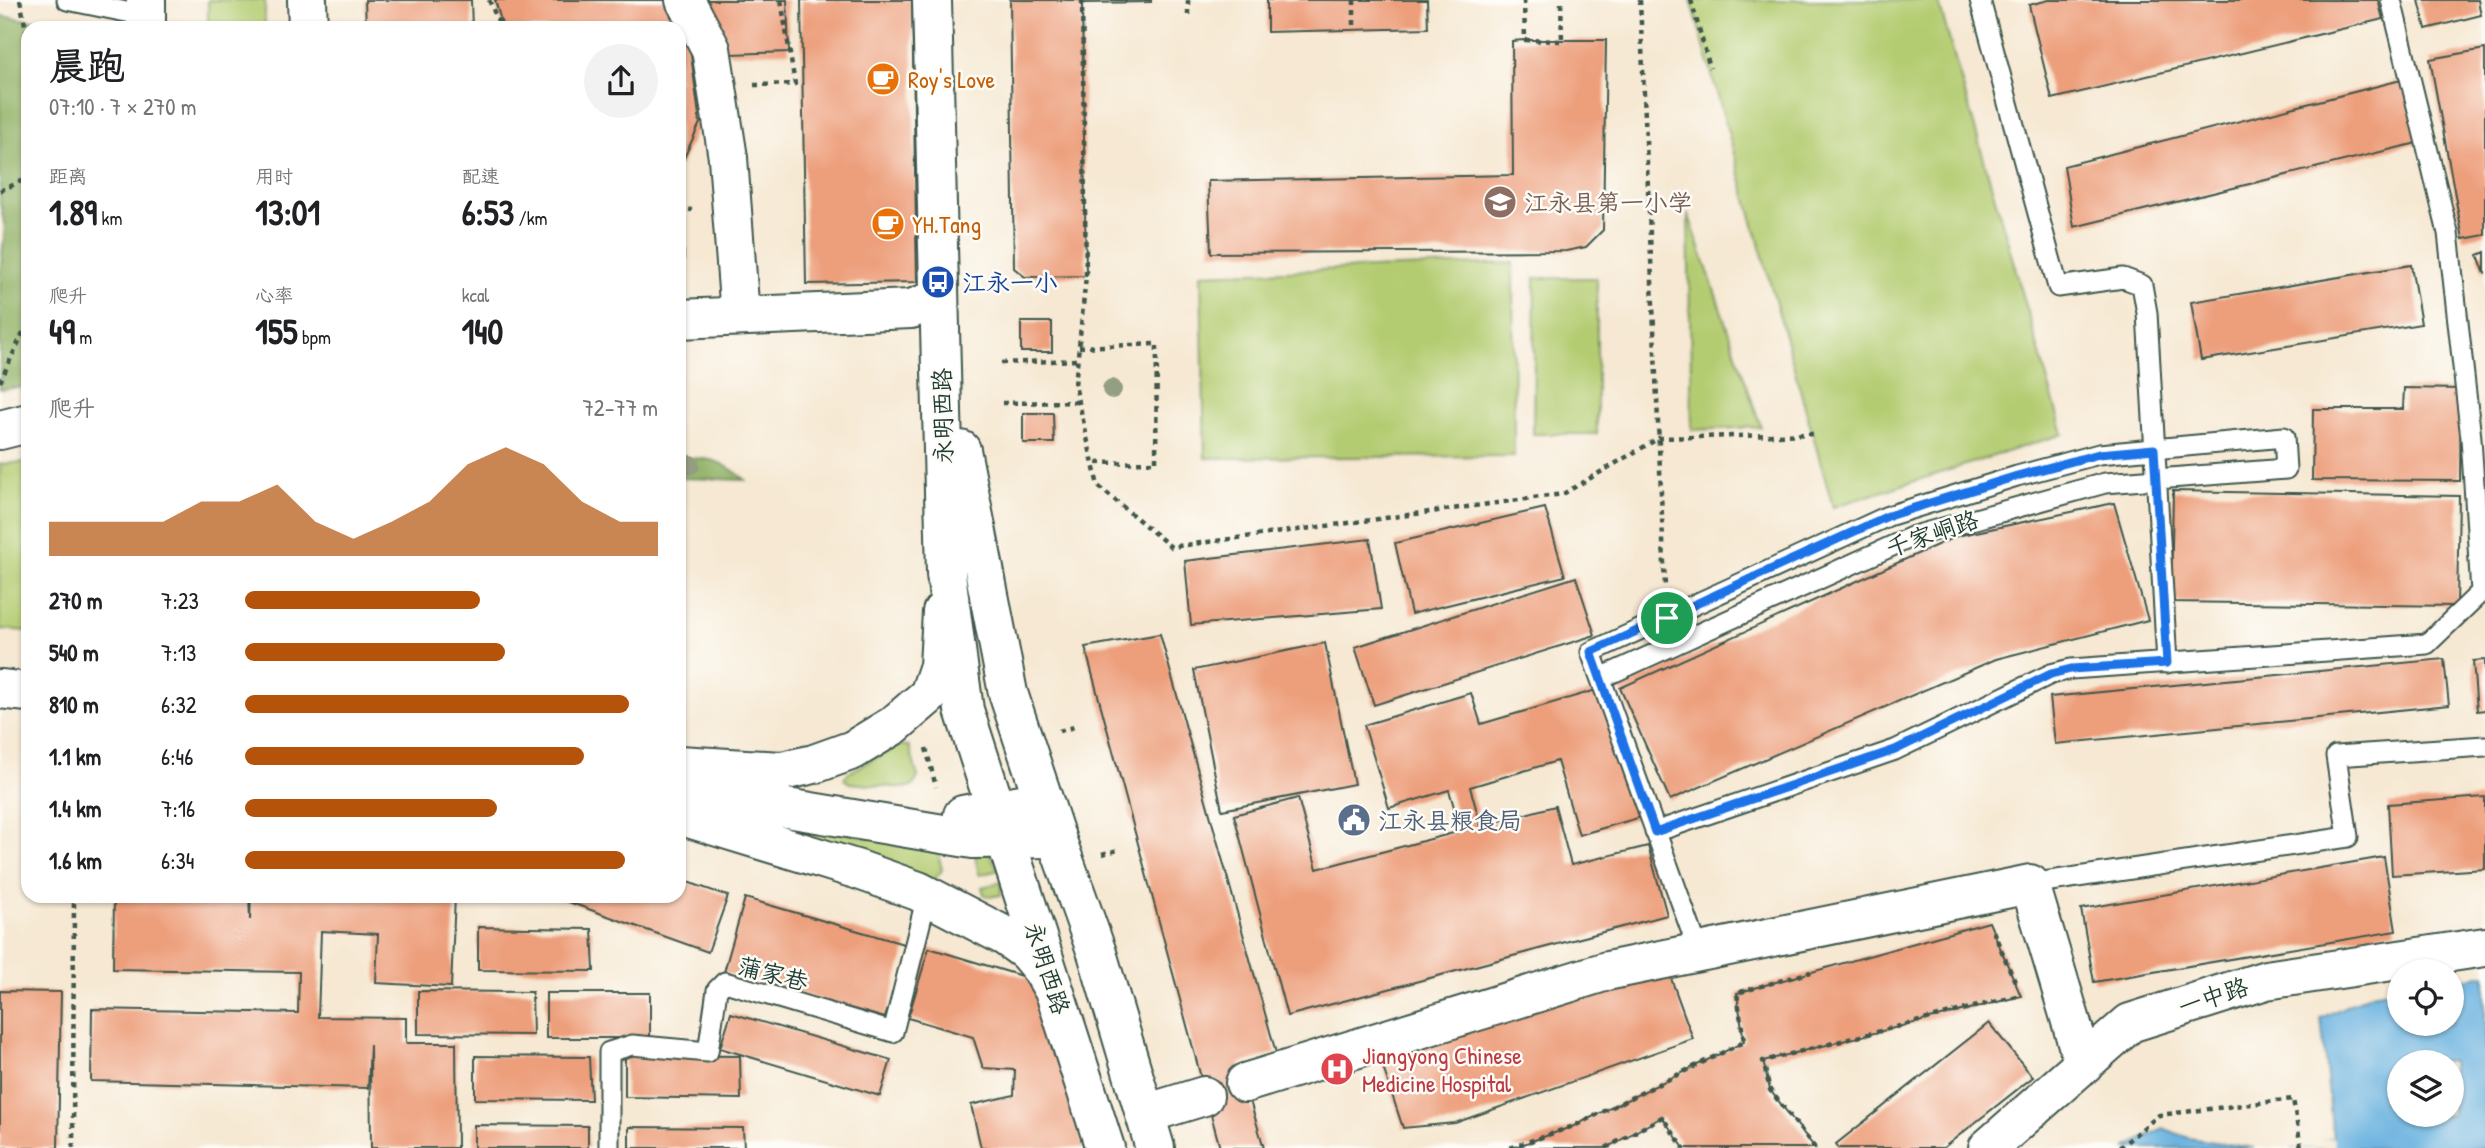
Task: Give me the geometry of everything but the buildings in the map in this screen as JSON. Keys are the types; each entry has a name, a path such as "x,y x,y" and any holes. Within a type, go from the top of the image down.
{"main road":[{"path":"307,0 307,21"},
{"path":"685,0 711,49 728,158 740,316"},
{"path":"932,0 941,356"},
{"path":"686,319 911,309 938,299"},
{"name":"永明西路","path":"941,356 945,558 964,710 1105,1148"},
{"name":"永明西路","path":"941,356 1009,693 1097,953 1150,1131"},
{"path":"0,427 21,424"},
{"path":"686,765 782,771 814,764 853,750 900,721 929,695 939,666 945,558"},
{"path":"0,689 21,691"},
{"path":"686,775 943,814 966,815 1056,838"},
{"path":"686,791 973,839 1043,800"},
{"path":"686,817 859,870 927,896 1005,936 1027,953 1042,970 1058,997"},
{"path":"1245,1083 1607,971 2030,884 2084,1065"},
{"name":"一中路","path":"1988,1148 2130,1023 2266,979 2485,947"},
{"path":"1150,1131 1204,1096"}],"lane":[{"path":"67,0 146,15"},
{"path":"1980,0 2058,288 2123,278 2141,285 2147,313 2167,663"},
{"path":"1655,832 1895,750 2051,674 2071,669 2427,644 2481,592 2471,438 2448,233 2391,0"},
{"name":"千家峒路","path":"2284,437 2286,468 2105,483 1914,536 1601,678 1591,652 1888,516 2099,454 2154,449 2284,437"},
{"path":"1601,678 1699,952"},
{"path":"2030,884 2348,837 2336,756 2485,746"},
{"name":"蒲家巷","path":"610,1148 610,1052 632,1045 708,1052 717,990 725,982 893,1032 927,896"}],"path":[{"path":"20,0 24,21"},
{"path":"489,0 498,21"},
{"path":"717,86 795,84 781,0"},
{"path":"1082,0 1086,276 1075,385 1098,486 1171,547 1563,494 1659,438 1813,434"},
{"path":"1188,0 1188,18"},
{"path":"1354,0 1354,29"},
{"path":"1524,0 1525,40 1562,41 1561,0"},
{"path":"1640,0 1667,618"},
{"path":"1691,0 1710,68"},
{"path":"0,191 21,181"},
{"path":"0,382 21,338"},
{"path":"1079,347 1157,344 1156,462 1093,463"},
{"path":"1001,363 1078,360"},
{"path":"1002,404 1079,401"},
{"path":"73,1148 74,903"},
{"path":"1815,1148 1769,1090 1763,1061 2021,996 1989,922"},
{"path":"1510,1148 1574,1126 1744,1042 1737,993 1816,971"},
{"path":"2119,1148 2159,1115 2293,1099 2301,1148"},
{"path":"1606,1148 1662,1117 1684,1148"}],"green space":[{"path":"208,0 265,0 265,21 208,21"},
{"path":"1691,0 1938,0 2063,434 1833,507"},
{"path":"0,16 38,21 21,21 21,388 0,389 0,272 5,228 0,203"},
{"path":"1688,213 1761,427 1692,430"},
{"path":"1513,263 1514,456 1205,458 1201,274"},
{"path":"1535,278 1597,278 1597,434 1533,434"},
{"path":"686,458 715,461 746,480 686,478"},
{"path":"21,462 21,630 0,629 0,464"},
{"path":"899,745 909,746 918,777 913,786 904,788 850,783 844,779 848,773"},
{"path":"775,822 937,848 942,870 934,880 777,834"},
{"path":"989,853 999,870 979,875 975,856"},
{"path":"1002,882 1001,895 989,897 984,894 982,887"}],"water":[{"path":"2485,975 2485,1148 2291,1148 2333,1138 2321,1018 2371,994 2387,991 2387,1036 2464,1036 2464,979"},
{"path":"2163,1128 2188,1138 2254,1148 2126,1148"}],"pier":[{"path":"2333,1138 2335,1148 2287,1148 2302,1142"}],"place":[{"name":"Roy's Love","path":"883,79"},
{"name":"江永县第一小学","path":"1500,202"},
{"name":"YH.Tang","path":"888,224"},
{"name":"江永一小","path":"938,282"},
{"name":"江永县粮食局","path":"1354,820"},
{"name":"Jiangyong Chinese Medicine Hospital","path":"1337,1069"}],"route":[{"path":"2154,449 2167,663 2071,669 2051,674 1895,750 1655,832 1591,652 1667,618 1888,516 2099,454 2154,449"}]}
